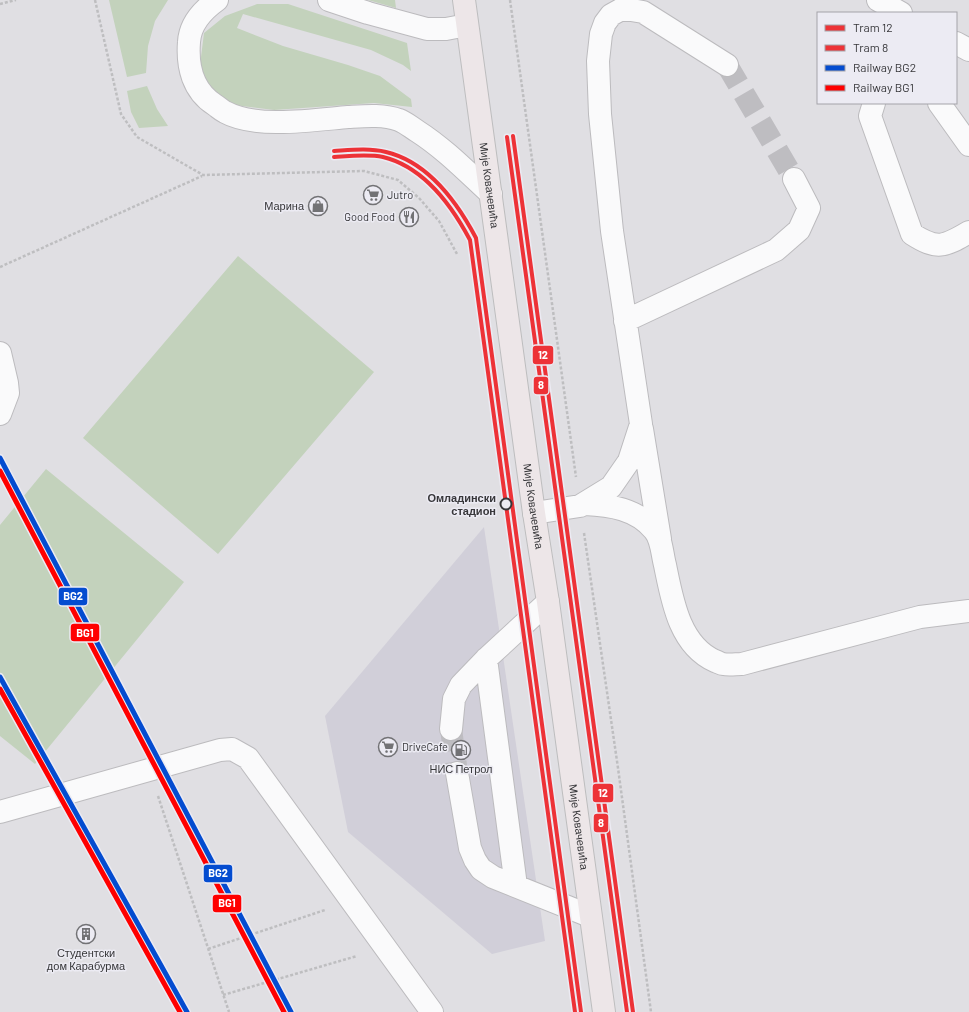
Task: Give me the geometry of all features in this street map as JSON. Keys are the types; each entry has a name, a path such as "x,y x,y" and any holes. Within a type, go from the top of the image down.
{"main road":[{"name":"Мије Ковачевића","path":"464,0 604,1012"}],"street":[{"path":"216,0 206,8 197,19 189,38 188,51 192,77 200,92 207,100 225,112 247,119 263,121 297,121 364,116 382,116 400,120 443,149 491,194"},
{"path":"329,0 427,30 446,29 467,25"},
{"path":"878,0 900,12"},
{"path":"727,65 643,12 620,10 611,15 605,23 601,34 598,61 600,114 612,231 660,543 672,602 682,628 695,646 707,657 723,664 742,664 920,617 969,612"},
{"path":"957,44 969,50"},
{"path":"874,104 870,116 912,234 926,242 938,246 955,240 969,232"},
{"path":"940,104 969,145"},
{"path":"625,321 776,250 799,230 809,208 794,179"},
{"path":"0,353 8,383 8,393 0,414"},
{"path":"534,513 580,506 611,487 629,461 641,424"},
{"path":"585,504 604,504 624,510 642,519 655,531 660,543"},
{"path":"451,729 452,708 457,692 466,678 548,602"},
{"path":"486,659 516,886"},
{"path":"0,812 220,750 232,749 248,758 384,948 432,1012"},
{"path":"457,773 470,848 475,860 481,868 492,876 590,916"}],"path":[{"path":"0,4 16,0"},
{"path":"0,267 202,176"},
{"path":"149,770 229,1012"},
{"path":"208,949 351,902"},
{"path":"223,995 384,948"}],"shaded area":[{"path":"484,527 545,941 492,954 348,832 325,716"}],"green space":[{"path":"109,0 168,0 155,21 148,46 146,73 127,77"},
{"path":"368,0 395,0 396,8"},
{"path":"257,4 288,4 407,43 411,71 403,65 371,50 243,14 237,28 283,46 380,76 411,99 412,107 374,103 274,110 234,105 205,88 200,65 204,33 225,16"},
{"path":"147,86 157,109 168,126 139,128 131,112 127,91"},
{"path":"238,256 374,372 218,554 83,438"},
{"path":"46,469 184,582 35,764 0,736 0,525"}],"tunnel":[{"path":"727,65 794,179"},
{"path":"451,729 457,773"}],"tram line":[{"name":"12","path":"513,136 633,1012"},
{"name":"8","path":"507,137 627,1012"},
{"name":"12","path":"334,151 373,150 386,152 401,157 415,165 440,185 460,211 476,238 581,1012"},
{"name":"8","path":"334,157 365,155 377,156 398,162 411,169 424,179 445,201 455,214 470,240 575,1012"}],"rail line":[{"name":"BG2","path":"0,458 291,1012"},
{"name":"BG1","path":"0,471 284,1012"},
{"name":"BG2","path":"0,677 187,1012"},
{"name":"BG1","path":"0,689 180,1012"}],"place":[{"name":"Jutro","path":"373,195"},
{"name":"Марина","path":"318,206"},
{"name":"Good Food","path":"409,217"},
{"name":"Омладински стадион","path":"506,504"},
{"name":"DriveCafe","path":"388,747"},
{"name":"НИС Петрол","path":"461,750"},
{"name":"Студентски дом Карабурма","path":"86,934"}]}
